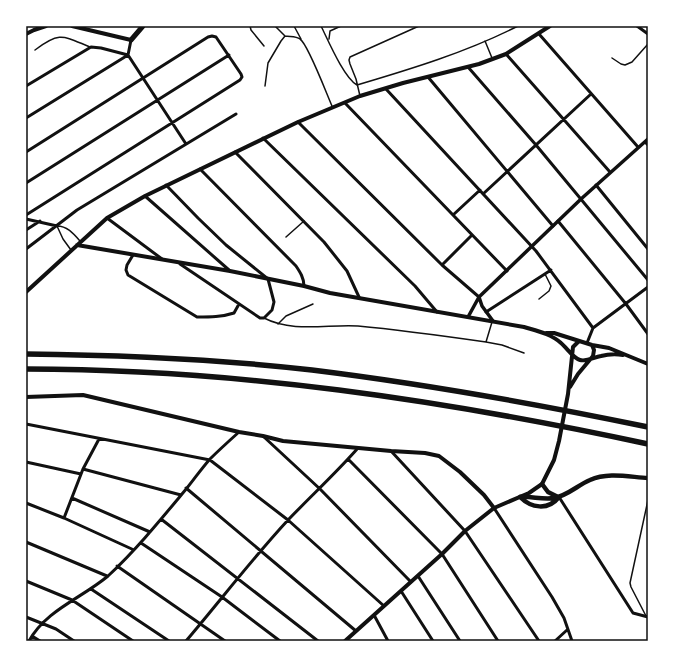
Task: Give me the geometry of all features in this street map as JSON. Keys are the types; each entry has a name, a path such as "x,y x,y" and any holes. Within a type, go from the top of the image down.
{"highway":[{"path":"131,40 143,26"},
{"path":"26,354 144,357 311,370 463,391 648,427"},
{"path":"26,369 223,377 354,391 497,413 648,444"}],"main road":[{"path":"26,34 46,26"},
{"path":"72,26 131,40"},
{"path":"26,292 107,218 166,185 263,138 360,96 493,59 506,54 550,26"},
{"path":"79,244 180,264 230,271 304,286 330,293 554,333 586,343 609,348 648,364"},
{"path":"543,332 561,343 577,359 586,361 608,354 623,355"},
{"path":"345,641 442,554 465,531 494,508 529,493 542,484 554,460 559,441 568,394 572,354 574,347 579,341"},
{"path":"568,394 571,385 578,374 592,359 594,350 592,344"},
{"path":"26,397 82,395 283,441 425,453 438,456 460,472 484,495 494,508"},
{"path":"520,497 528,504 541,507 555,502 559,497 588,480 597,477 616,476 648,478"},
{"path":"542,484 548,492 559,497"},
{"path":"520,497 532,496 545,499 559,497"}],"street":[{"path":"638,26 648,34"},
{"path":"539,34 638,148"},
{"path":"26,152 208,37 216,37 242,74 242,78 26,215"},
{"path":"131,40 128,55 186,144"},
{"path":"26,86 90,47 101,48 128,55"},
{"path":"506,54 610,172"},
{"path":"26,118 128,55"},
{"path":"26,182 229,55"},
{"path":"468,66 648,280"},
{"path":"428,77 553,226"},
{"path":"386,89 532,246 593,328"},
{"path":"483,194 591,94"},
{"path":"345,103 507,271"},
{"path":"26,249 77,210 236,114"},
{"path":"298,122 442,265 479,297 486,312 493,321"},
{"path":"263,138 415,286 438,312"},
{"path":"468,317 479,297 596,184 647,142"},
{"path":"235,152 324,242 348,271 359,298"},
{"path":"200,169 296,266 302,275 304,286"},
{"path":"596,184 648,249"},
{"path":"166,185 226,245 268,279 274,302 272,310 264,318 260,318 180,264"},
{"path":"453,215 480,190"},
{"path":"145,196 230,271"},
{"path":"107,218 164,260"},
{"path":"26,219 57,226"},
{"path":"26,230 40,221"},
{"path":"558,221 626,304 648,334"},
{"path":"442,265 472,235"},
{"path":"133,254 127,265 126,270 128,275 198,317 210,317 234,313 239,304"},
{"path":"486,312 551,270"},
{"path":"586,343 593,328 648,287"},
{"path":"26,424 210,460 288,520 384,606"},
{"path":"29,641 43,624 72,600 108,576 141,543 210,460 239,432"},
{"path":"263,436 320,489 411,582"},
{"path":"64,518 83,469 99,439"},
{"path":"186,641 288,520 320,489 358,448"},
{"path":"391,451 465,531 539,641"},
{"path":"348,459 442,554 498,641"},
{"path":"26,462 81,474"},
{"path":"83,469 181,495"},
{"path":"186,488 356,631"},
{"path":"559,497 633,613 647,617"},
{"path":"72,498 150,532"},
{"path":"26,503 64,518 134,550"},
{"path":"494,508 552,596 564,618 572,641"},
{"path":"160,519 318,641"},
{"path":"26,542 108,576"},
{"path":"141,543 222,597 280,641"},
{"path":"117,566 225,641"},
{"path":"418,576 460,641"},
{"path":"26,581 72,600 133,641"},
{"path":"90,589 169,641"},
{"path":"401,591 432,641"},
{"path":"374,615 388,641"},
{"path":"26,617 56,629 74,641"},
{"path":"555,641 568,630"},
{"path":"32,636 40,641"}],"lane":[{"path":"250,26 251,30 264,46"},
{"path":"275,26 285,36 301,39"},
{"path":"294,26 308,52 332,108"},
{"path":"321,26 352,83 357,85 431,62 485,41 518,26"},
{"path":"329,41 330,31 341,26"},
{"path":"360,96 356,78 350,64 350,57 419,26"},
{"path":"265,86 268,63 285,36"},
{"path":"36,50 48,40 59,37 71,39 90,47"},
{"path":"485,41 493,59"},
{"path":"612,58 621,64 626,65 632,62 648,44"},
{"path":"286,237 304,221"},
{"path":"71,250 62,239 57,226 64,226 73,233 79,244"},
{"path":"539,299 549,291 551,286 545,274"},
{"path":"278,324 286,316 313,304"},
{"path":"264,318 278,324 307,327 357,326 486,342 502,345 524,353"},
{"path":"486,342 493,321"},
{"path":"647,617 630,583 648,500"}]}
